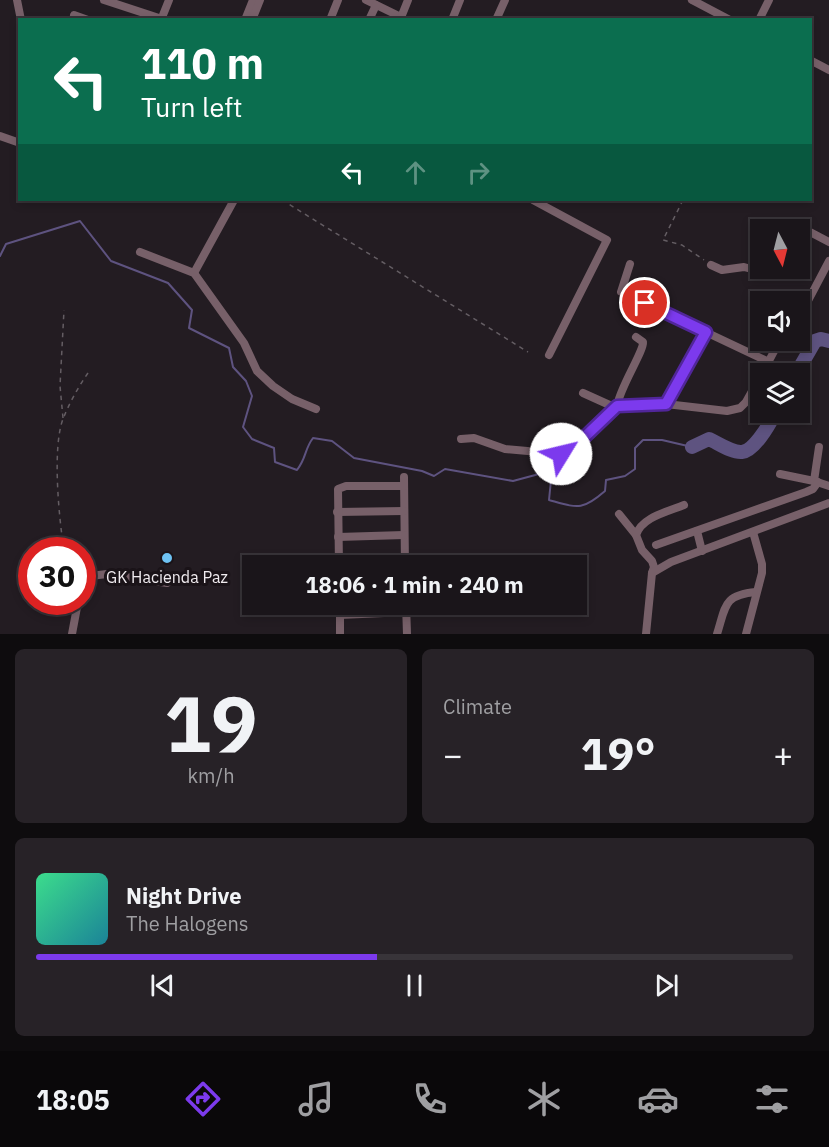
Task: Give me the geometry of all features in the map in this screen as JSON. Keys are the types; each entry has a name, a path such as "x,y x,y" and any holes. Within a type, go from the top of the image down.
{"street":[{"path":"17,0 21,18"},
{"path":"104,0 159,18"},
{"path":"162,18 169,0"},
{"path":"246,18 253,0"},
{"path":"253,18 260,0"},
{"path":"331,18 338,0"},
{"path":"366,0 380,4 400,18 408,0"},
{"path":"453,18 460,0"},
{"path":"497,18 505,0"},
{"path":"692,0 726,18"},
{"path":"760,18 769,0"},
{"path":"370,18 380,4"},
{"path":"74,15 82,18"},
{"path":"812,61 829,70"},
{"path":"0,136 18,141"},
{"path":"194,273 233,201"},
{"path":"535,201 607,240 549,356"},
{"path":"810,232 829,242"},
{"path":"140,252 194,273 244,343 257,371 282,392 316,409"},
{"path":"810,292 829,261"},
{"path":"630,264 621,292 767,361 773,351"},
{"path":"711,265 722,270 744,267 750,269"},
{"path":"666,404 706,332"},
{"path":"460,439 474,438 505,448 561,454 571,450 615,407 630,370 644,346 644,342 636,337"},
{"path":"583,393 615,407 666,404 712,410 735,409 746,402 750,395"},
{"path":"656,545 813,489 816,481 819,447"},
{"path":"780,474 829,486"},
{"path":"339,555 337,492 341,487 404,482 404,555"},
{"path":"652,573 671,562 829,503"},
{"path":"636,535 643,523 684,505"},
{"path":"337,512 404,511"},
{"path":"619,514 636,535 642,550 652,561 654,567 646,634"},
{"path":"697,531 702,551"},
{"path":"746,634 762,573 762,564 753,532"},
{"path":"338,537 404,535"},
{"path":"96,575 107,574 167,583"},
{"path":"717,634 724,605 734,596 756,592"},
{"path":"72,634 76,615"},
{"path":"340,615 340,634"},
{"path":"406,615 407,634"}],"path":[{"path":"284,201 528,352"},
{"path":"682,201 663,240 682,245 711,265"},
{"path":"63,537 58,485 63,419 60,386 64,310"},
{"path":"63,419 88,373"}],"waterway":[{"path":"0,256 6,244 80,221 111,261 168,283 192,310 189,328 229,348 233,367 246,381 252,396 243,427 252,439 274,448 275,462 297,470 313,438 332,441 354,458 422,471 434,476 445,469 513,481 539,474 551,480 549,500 579,506 591,502 605,491 606,480 625,476 635,469 635,448 643,440 662,440 692,447"},
{"path":"802,363 815,341 821,339 829,341"},
{"path":"692,447 709,439 734,451 746,451 751,448 769,423"}],"place":[{"name":"GK Hacienda Paz","path":"167,558"}],"route":[{"path":"561,454 571,450 614,407 666,404 706,332 645,303"}]}
